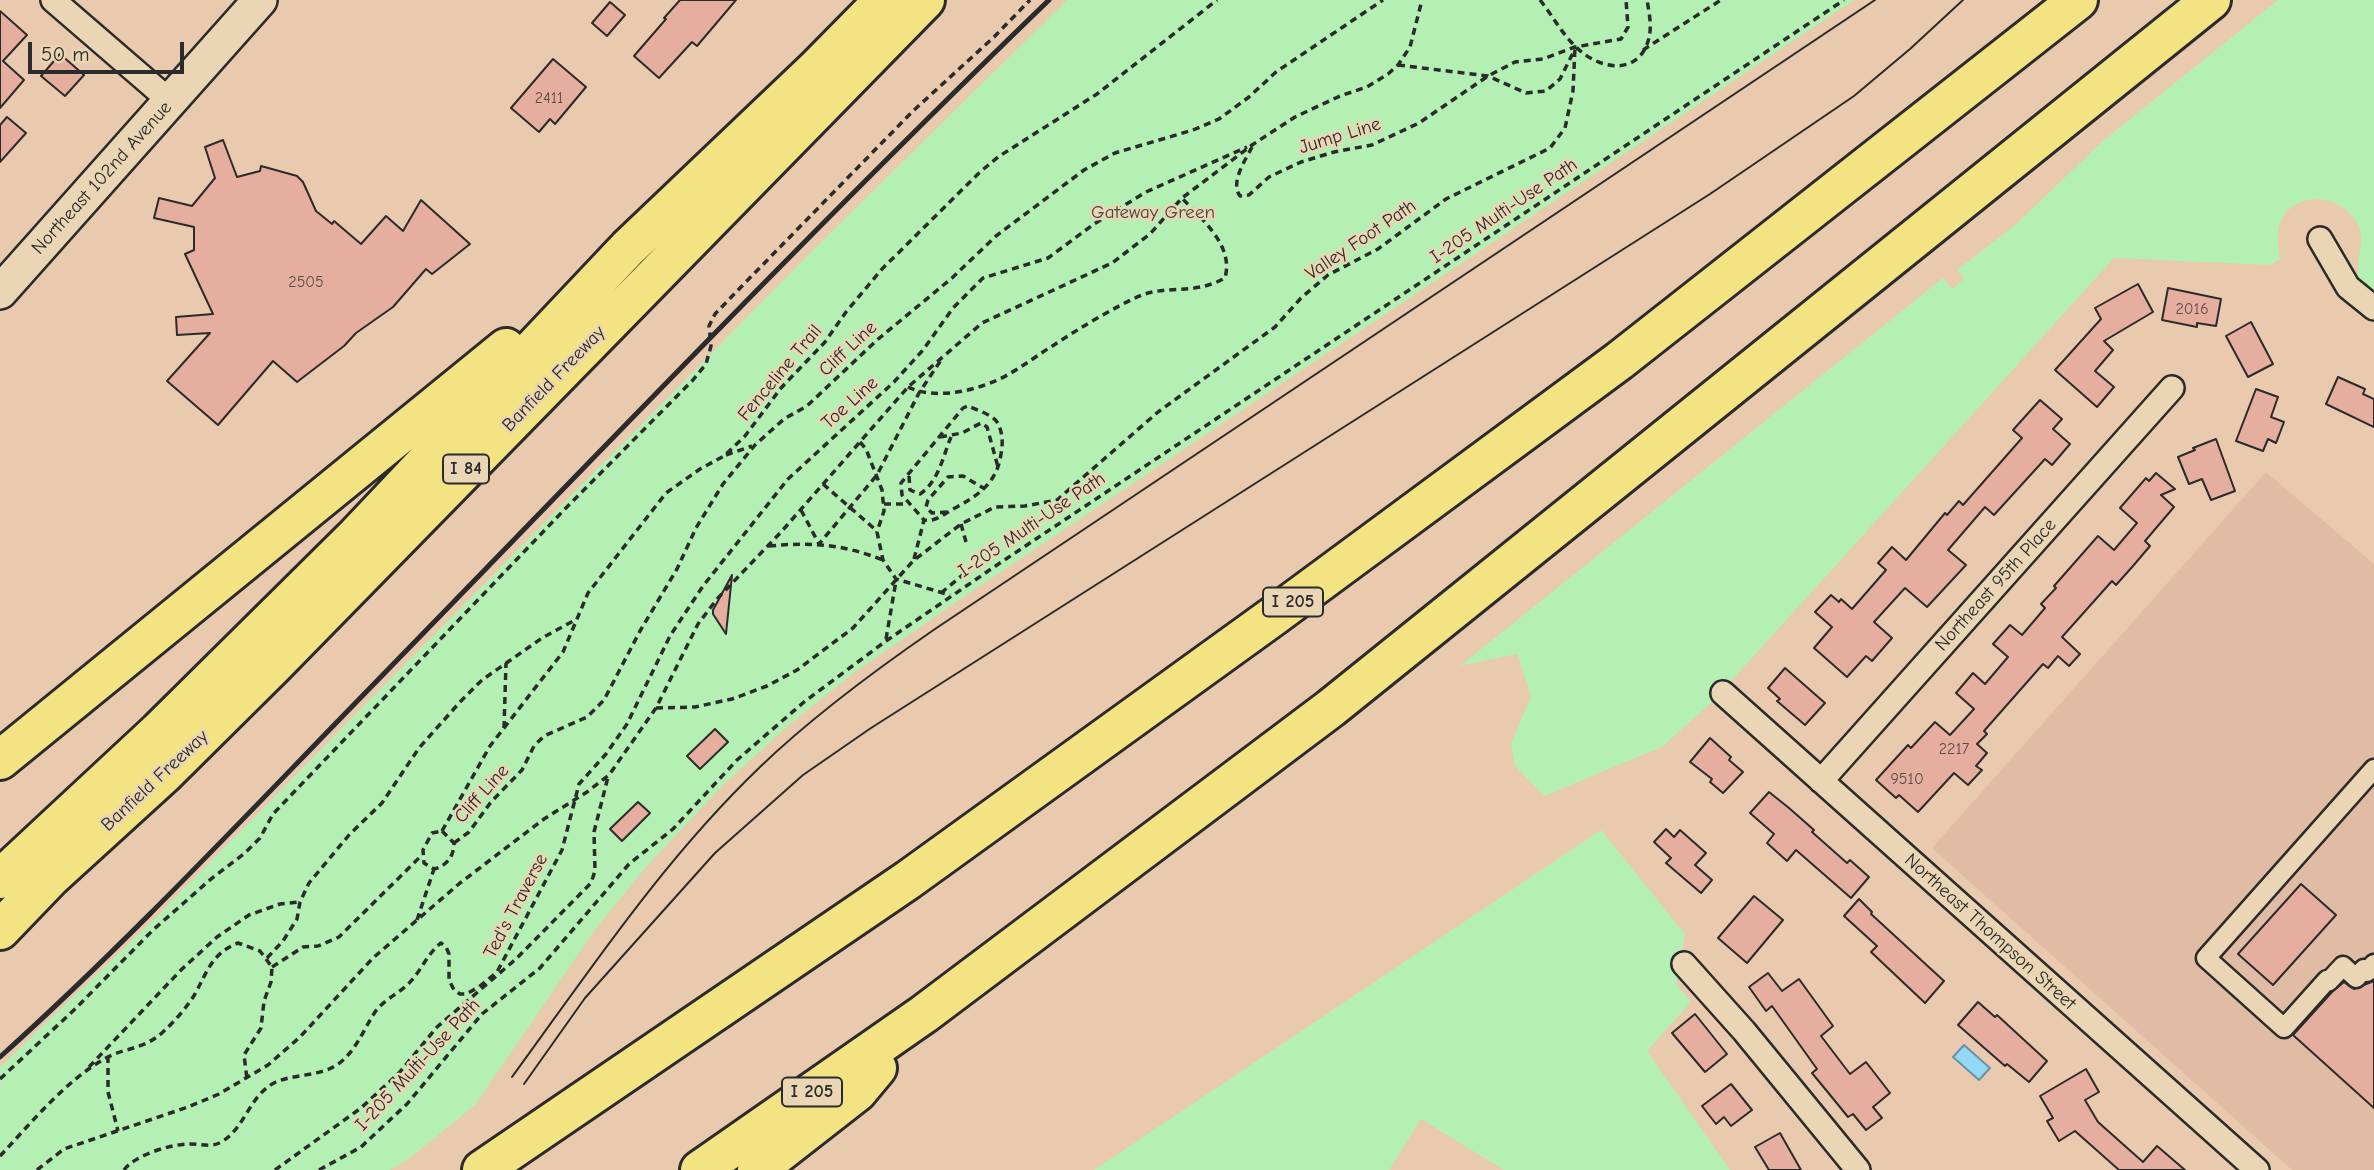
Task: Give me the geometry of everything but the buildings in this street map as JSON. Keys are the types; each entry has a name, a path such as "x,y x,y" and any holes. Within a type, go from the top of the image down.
{"highway":[{"name":"Banfield Freeway","path":"0,879 159,731 354,538 628,248 816,69 884,0"},
{"name":"Banfield Freeway","path":"0,930 50,878 163,775 265,674 925,0"},
{"name":"I 205","path":"482,1170 908,880 1265,623 1619,361 2078,0"},
{"name":"I 205","path":"700,1170 924,1014 1331,708 2211,0"},
{"path":"0,760 628,248"},
{"path":"757,1170 857,1092 924,1014"}],"main road":[{"name":"Northeast 102nd Avenue","path":"0,292 260,0"}],"street":[{"path":"52,0 170,101"},
{"path":"2320,239 2348,286 2374,308"},
{"name":"Northeast 95th Place","path":"1821,781 2172,388"},
{"name":"Northeast Thompson Street","path":"1723,693 2257,1170"},
{"path":"2374,769 2206,958 2284,1028 2343,966 2356,978 2364,969 2367,972 2374,964"},
{"path":"1684,964 1744,1031 1858,1170"}],"path":[{"path":"0,1079 74,1010 153,930 260,838 273,814 564,510 693,380 706,364 711,346 709,326 715,314 913,111 1030,0"},
{"name":"Fenceline Trail","path":"442,831 477,767 563,652 596,583 666,493 724,456 757,422 781,388 825,342 882,269 965,186 998,158 1097,94 1217,0"},
{"name":"Cliff Line","path":"454,843 469,832 491,802 522,770 534,746 544,736 587,717 604,700 640,631 677,569 696,528 723,484 755,445 784,419 807,406 877,340 952,278 996,236 1084,170 1115,153 1194,130 1219,119 1249,97 1276,72 1383,0"},
{"path":"37,1170 64,1149 188,1107 247,1079 268,1065 300,1037 373,958 460,883 544,819 609,775 656,708 698,624 717,599 769,546 908,387 982,323 1112,263 1150,234 1182,198 1252,145 1296,117 1340,96 1367,87 1398,65 1410,47 1422,0"},
{"path":"1540,0 1576,47 1602,65 1617,67 1632,62 1648,41 1650,27 1647,0"},
{"name":"Jump Line","path":"1252,145 1237,179 1240,196 1249,195 1269,177 1301,162 1372,145 1419,123 1488,76 1515,62 1543,59 1576,47 1621,39 1628,27 1626,0"},
{"path":"1642,51 1721,0"},
{"name":"I-205 Multi-Use Path","path":"319,1170 361,1147 407,1104 482,1014 540,968 629,864 673,829 737,760 804,702 951,596 1844,0"},
{"path":"1398,65 1488,76 1527,93 1546,92 1560,79 1576,47"},
{"name":"Valley Foot Path","path":"961,524 995,507 1025,506 1057,500 1158,412 1275,327 1301,298 1328,275 1378,249 1446,199 1549,148 1566,128 1573,91 1576,47"},
{"name":"Toe Line","path":"573,801 579,784 606,754 627,724 670,636 724,557 788,479 894,382 923,350 953,308 983,278 1048,258 1094,224 1146,192 1252,145"},
{"path":"908,387 919,393 938,395 971,389 1007,376 1054,344 1144,295 1212,285 1224,278 1228,266 1224,250 1213,232 1182,198"},
{"path":"819,544 877,475 919,393 945,354"},
{"path":"968,406 996,421 1002,436 999,468 985,489 932,522 924,520 908,503 901,483 940,437 963,408 968,406"},
{"path":"940,437 962,433 981,423 987,427 999,468"},
{"path":"909,473 910,490 920,494 926,490 939,471 951,436"},
{"path":"860,442 866,449 877,475 884,504 877,532 883,560 896,579 951,596"},
{"path":"724,456 755,445"},
{"path":"949,512 932,513 926,508 928,500 948,477 963,476 985,489"},
{"path":"823,484 877,532"},
{"path":"884,504 908,503"},
{"path":"801,510 819,544"},
{"path":"913,561 924,520"},
{"path":"656,708 695,707 732,699 767,686 797,670 853,628 913,561 961,524 966,542"},
{"path":"769,546 840,546 883,560"},
{"path":"942,593 977,563"},
{"path":"886,641 896,579"},
{"path":"267,958 283,941 297,919 300,902 309,883 349,835 382,803 419,748 460,702 482,680 542,638 577,619"},
{"path":"504,728 506,663"},
{"path":"275,1170 380,1091 399,1073 437,1027 516,959 591,883 595,872 594,832 609,775"},
{"name":"Ted's Traverse","path":"124,1170 142,1155 187,1144 213,1146 225,1140 257,1096 276,1082 334,1067 356,1046 384,1001 410,983 434,948 441,943 449,954 449,980 454,990 466,994 479,987 497,972 562,850 571,821 573,801"},
{"path":"272,967 303,947 318,946 339,937 422,855 427,838 432,833 442,831 454,843 454,851 449,861 442,867 434,869 424,863 422,855"},
{"path":"416,922 434,869"},
{"path":"86,1072 181,970 217,937 249,915 280,904 300,902"},
{"path":"0,1156 55,1098 86,1072 108,1056 139,1048 163,1032 188,1004 211,963 224,949 238,943 247,944 260,951 272,967 261,1028 244,1055 247,1079"},
{"path":"108,1056 108,1092 118,1131"}],"shaded area":[{"path":"2266,472 2374,564 2374,1170 2292,1170 1932,848"}],"green space":[{"name":"Gateway Green","path":"1067,0 1854,0 965,596 855,672 790,724 724,784 646,867 594,931 475,1105 411,1157 390,1170 0,1170 0,1067 149,924 816,247"},
{"path":"2278,0 2374,0 2374,295 2364,287 2359,277 2361,234 2358,225 2346,210 2337,204 2317,199 2298,203 2283,217 2278,237 2280,259 2270,265 2114,258 1713,701 1662,747 1544,796 1515,766 1511,744 1531,696 1517,654 1460,666 1943,278 1952,289 1964,279 1957,270 2014,226 2104,140"},
{"path":"1601,830 1685,934 1676,984 1691,1002 1647,1051 1730,1170 1504,1170 1421,1119 1389,1170 1094,1170"}],"water":[{"path":"1964,1045 1990,1068 1979,1080 1953,1057"}],"tram line":[{"path":"512,1077 629,916 692,839 760,767 844,695 935,629 1875,0"},
{"path":"524,1084 585,998 715,853 803,775 871,728 1710,194 1854,96 1963,0"}],"railway":[{"path":"0,1057 96,967 188,875 792,254 1049,0"}]}
